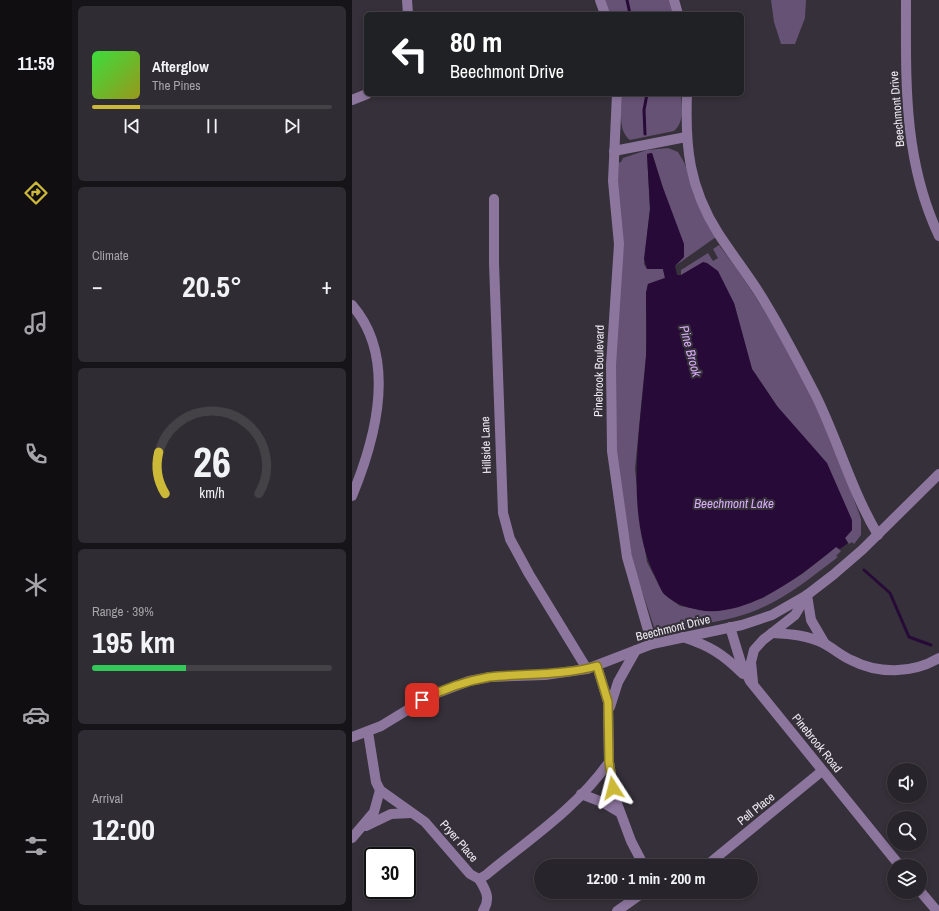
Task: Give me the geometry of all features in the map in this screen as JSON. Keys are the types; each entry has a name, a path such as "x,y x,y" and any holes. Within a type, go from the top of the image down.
{"street":[{"path":"407,0 408,12"},
{"path":"600,0 604,12"},
{"path":"674,0 677,12"},
{"name":"Beechmont Drive","path":"906,0 907,102 911,138 927,208 939,236"},
{"path":"352,100 364,95"},
{"name":"Pinebrook Boulevard","path":"618,96 614,151 614,191 620,244 611,365 612,451 627,557 652,644"},
{"path":"687,96 686,137 694,178 709,218 758,291 792,350 825,414 860,505 878,535"},
{"path":"614,151 686,137"},
{"name":"Hillside Lane","path":"494,199 494,270 503,513 510,539 529,574 592,668"},
{"path":"352,305 370,333 379,366 377,411 372,436 352,496"},
{"name":"Beechmont Drive","path":"352,737 368,732 432,695 469,681 499,676 545,675 592,668 652,644 730,627 772,615 807,595 833,575 878,535 939,474"},
{"path":"752,683 750,662 752,654 758,644 795,615 807,595"},
{"path":"807,595 811,620 825,644"},
{"name":"Pinebrook Road","path":"730,627 741,663 752,683 894,859"},
{"path":"772,633 796,635 825,644 860,665 889,670 918,667 939,658"},
{"path":"681,637 706,645 720,652 752,683"},
{"path":"608,710 618,682 636,650"},
{"path":"592,668 606,694 608,710 609,762 619,812 632,845 640,859"},
{"path":"352,838 374,812 380,790 376,782 368,732"},
{"name":"Pryer Place","path":"380,790 425,822 470,874 479,879 540,833 581,794 609,762"},
{"name":"Pell Place","path":"715,859 822,771"},
{"path":"581,794 602,802 619,812"},
{"path":"360,829 385,816 398,813 411,813"},
{"path":"479,879 486,890 488,898 483,911"},
{"path":"617,911 634,899"},
{"path":"927,899 937,911"}],"shaded area":[{"path":"605,0 670,0 673,12 608,12"},
{"path":"771,0 806,0 805,18 795,44 781,44 774,22"},
{"path":"622,96 681,96 681,119 674,131 630,140 623,131 621,113"},
{"path":"668,148 678,152 684,162 703,215 716,237 675,266 662,185 652,153 647,154 650,209 644,264 647,269 663,269 665,278 648,284 646,293 646,355 635,469 641,525 647,562 663,593 680,606 709,611 736,607 763,598 802,574 836,547 841,551 836,556 838,557 802,584 778,600 765,606 736,617 662,632 654,627 633,564 615,450 614,390 616,328 623,241 618,197 617,163 621,162 623,158 647,150"},
{"path":"719,245 742,276 783,342 818,411 848,482 861,519 861,535 854,544 852,542 849,544 845,538 852,530 777,406 752,369 734,303 681,275 681,270 708,253 713,261 718,258 713,249"}],"water":[{"name":"Beechmont Lake","path":"652,153 684,244 684,257 675,266 677,275 681,275 703,262 707,263 718,271 734,303 752,369 777,406 827,463 852,520 852,530 845,538 848,543 840,549 836,547 790,582 772,592 735,608 717,611 699,610 685,606 676,603 664,594 646,553 640,526 637,498 637,469 638,440 646,357 646,293 648,284 665,278 663,269 647,269 644,259 650,209 647,154"}],"waterway":[{"name":"Pine Brook","path":"627,0 630,12"},
{"name":"Pine Brook","path":"645,134 644,110 647,96"},
{"name":"Pine Brook","path":"864,570 890,593 909,637 931,645"}],"route":[{"path":"422,700 441,691 469,681 490,677 565,673 597,666 608,702 609,762 613,788"}]}
